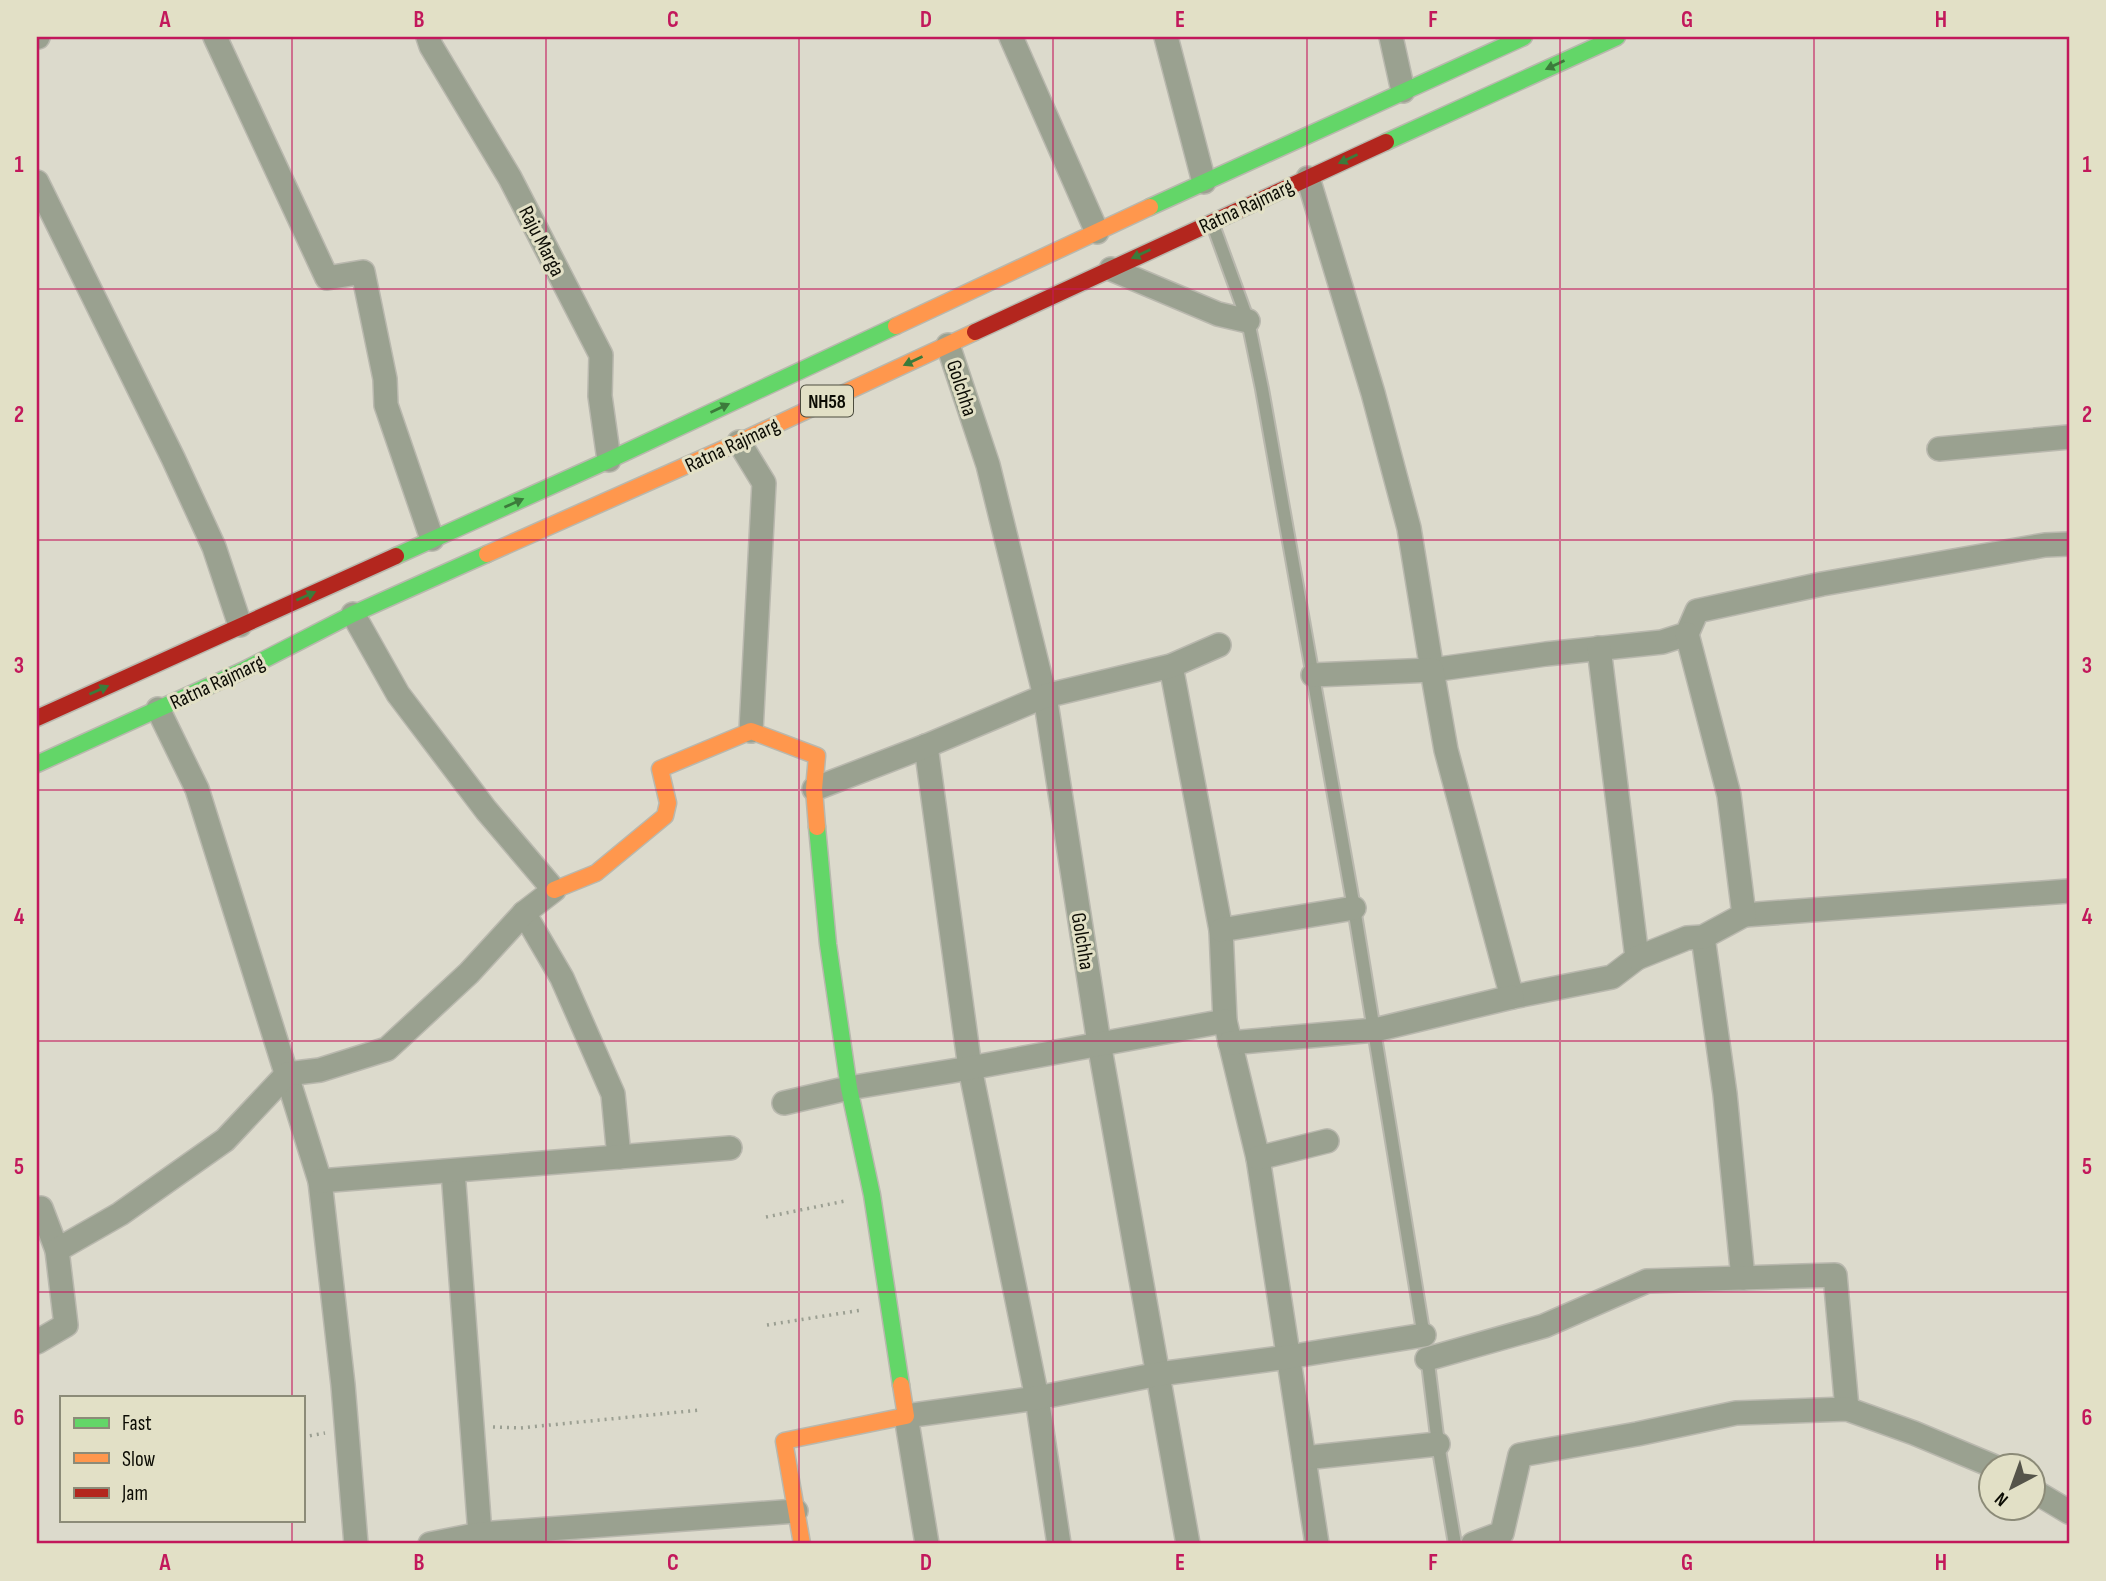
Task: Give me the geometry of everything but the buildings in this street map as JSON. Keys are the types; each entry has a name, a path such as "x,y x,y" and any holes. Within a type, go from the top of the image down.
{"main road":[{"name":"Ratna Rajmarg","path":"37,718 609,460 1204,182 1524,37"},
{"name":"Ratna Rajmarg","path":"37,764 242,671 353,614 739,442 1617,37"},
{"path":"554,890 596,873 665,816 668,803 660,769 751,731 817,756 814,789 828,944 849,1088 872,1195 906,1416 785,1441 802,1544"}],"street":[{"path":"215,37 327,278 363,272 385,379 386,405 432,539"},
{"name":"Raju Marga","path":"428,37 510,178 601,355 600,396 609,460"},
{"path":"1011,37 1097,232"},
{"path":"1166,37 1204,182"},
{"path":"1391,37 1402,91"},
{"path":"1308,178 1373,393 1409,527 1446,750 1512,997"},
{"path":"37,182 214,547 240,625"},
{"path":"1111,269 1218,314 1248,321"},
{"name":"Golchha","path":"948,345 988,465 1045,696 1099,1043 1188,1544"},
{"path":"1939,449 2069,437"},
{"path":"739,442 764,483 751,731"},
{"path":"1744,915 1730,795 1687,634 1697,611 1822,584 2045,545 2069,544"},
{"path":"57,1250 120,1214 225,1140 287,1074 320,1070 387,1049 469,973 524,914 554,890 486,810 398,694 353,614"},
{"path":"1313,675 1432,670 1662,642 1687,634"},
{"path":"814,789 1045,696 1171,666 1219,645"},
{"path":"1599,648 1637,958"},
{"path":"1171,666 1221,930 1227,1032 1258,1158 1317,1544"},
{"path":"158,709 197,789 320,1181 343,1385 356,1544"},
{"path":"926,746 970,1068 1037,1398 1059,1544"},
{"path":"784,1103 849,1088 1099,1043 1227,1032 1375,1030 1512,997 1612,977 1637,958 1687,938 1703,937 1744,915 2069,891"},
{"path":"1221,930 1354,908"},
{"path":"524,914 562,978 613,1094 620,1157"},
{"path":"1703,937 1725,1094 1743,1278"},
{"path":"1258,1158 1327,1140"},
{"path":"320,1181 730,1148"},
{"path":"453,1171 480,1534"},
{"path":"37,1209 41,1208 57,1250 66,1325 37,1342"},
{"path":"1427,1359 1544,1326 1647,1281 1835,1275 1847,1409"},
{"path":"927,1544 906,1416 1037,1398 1159,1374 1424,1335"},
{"path":"1473,1544 1502,1533 1520,1455 1735,1413 1847,1409 1976,1458"},
{"path":"1304,1458 1438,1444"},
{"path":"2046,1498 2069,1512"},
{"path":"430,1544 480,1534 796,1511"}],"lane":[{"path":"1212,222 1248,321 1375,1030 1455,1544"}],"path":[{"path":"766,1217 872,1195"},
{"path":"767,1325 889,1306"},
{"path":"474,1427 520,1428 700,1410"}],"traffic: fast":[{"path":"1150,207 1524,37"},
{"path":"1386,142 1617,37"},
{"path":"396,556 896,326"},
{"path":"37,764 242,671 353,614 487,554"},
{"path":"817,827 828,944 849,1088 872,1195 901,1385"}],"traffic: slow":[{"path":"896,326 1150,207"},
{"path":"487,554 739,442 975,332"},
{"path":"554,890 596,873 665,816 668,803 660,769 751,731 817,756 814,789 817,827"},
{"path":"802,1544 784,1441 906,1416 901,1385"}],"traffic: jam":[{"path":"975,332 1386,142"},
{"path":"37,718 396,556"}]}
